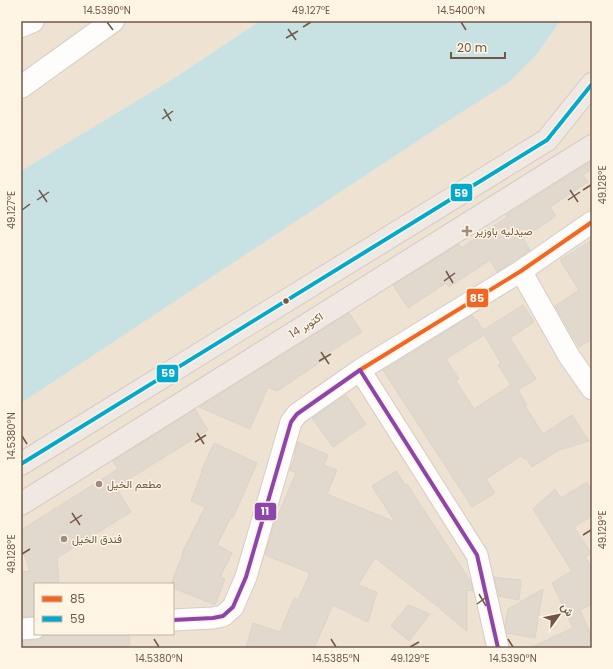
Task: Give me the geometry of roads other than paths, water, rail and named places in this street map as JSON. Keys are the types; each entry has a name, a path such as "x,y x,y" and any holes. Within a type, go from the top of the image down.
{"highway":[{"path":"21,464 547,140 592,84"},
{"name":"14 اكتوبر","path":"21,504 592,146"}],"main road":[{"path":"21,26 33,21"},
{"path":"21,87 113,21"}],"street":[{"path":"174,620 223,616 233,607 246,577 291,422 298,414 360,370 521,270 592,222"},
{"path":"521,270 569,356 592,388"},
{"path":"360,370 477,555 498,648"},
{"path":"21,629 34,628"}],"water":[{"path":"260,21 560,21 537,54 509,82 21,403 21,171 173,79"}],"place":[{"name":"صيدليه باوزير","path":"467,231"},
{"name":"مطعم الخيل","path":"99,484"},
{"name":"فندق الخيل","path":"64,539"}]}
